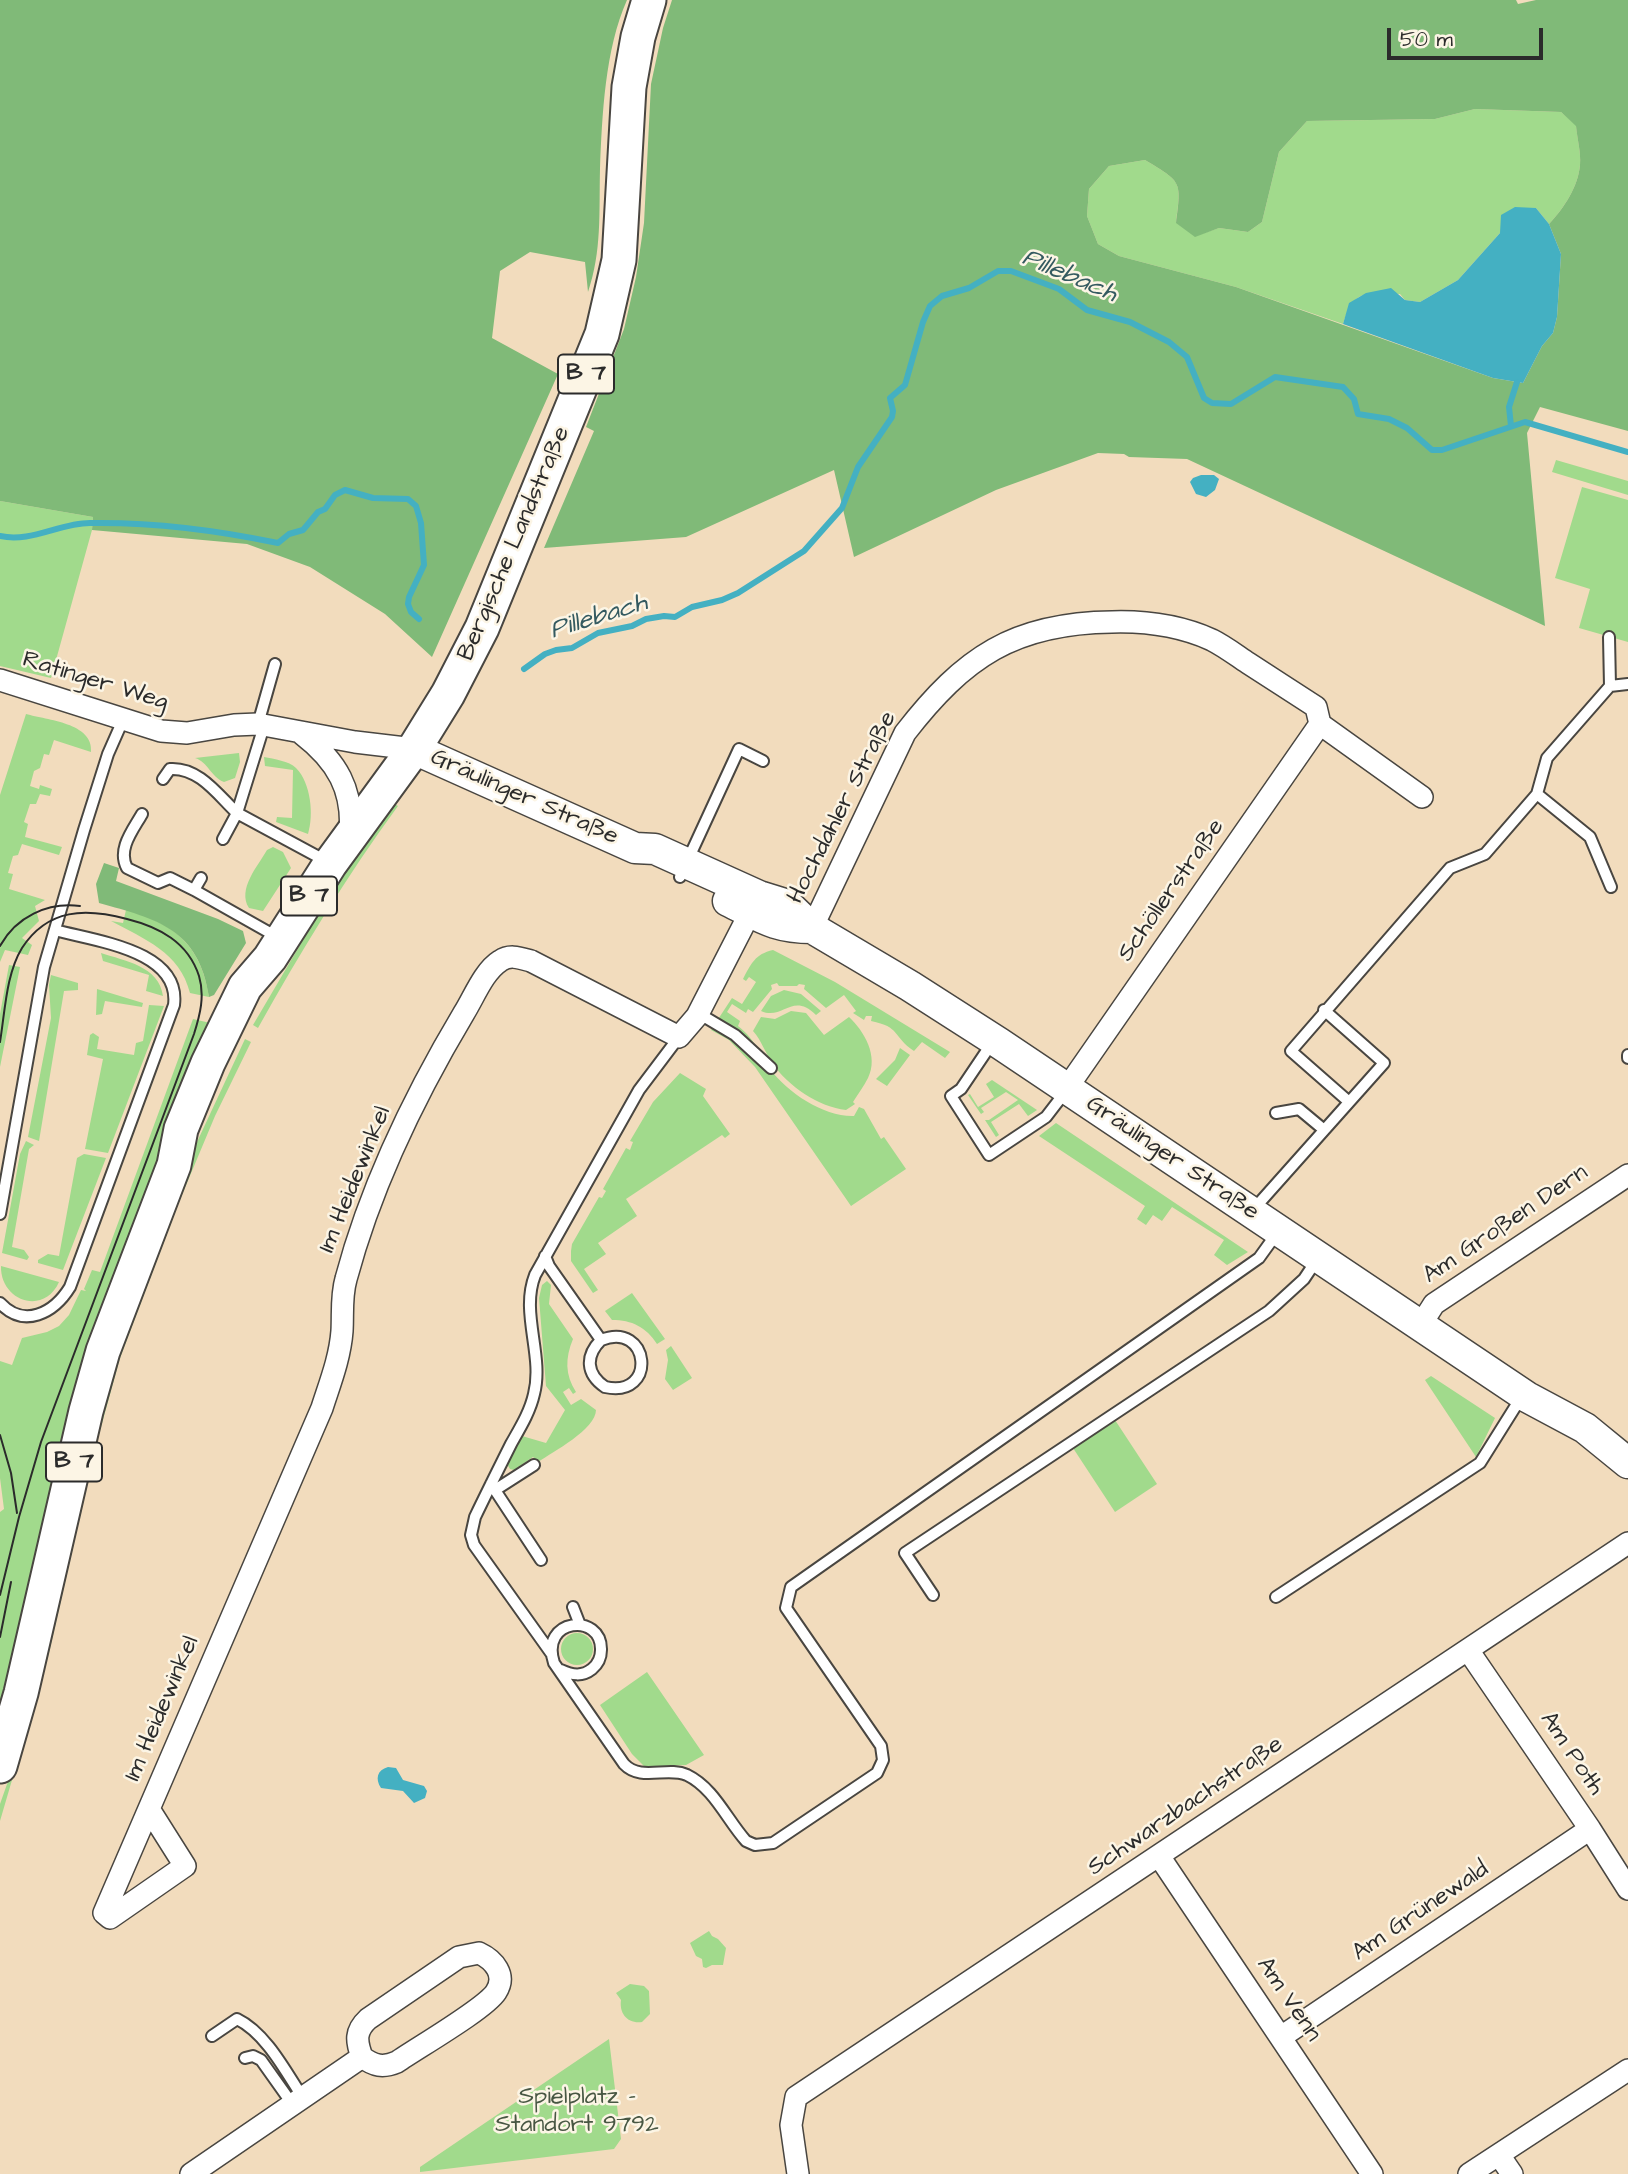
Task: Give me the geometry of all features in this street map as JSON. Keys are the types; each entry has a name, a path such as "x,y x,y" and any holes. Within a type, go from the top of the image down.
{"main road":[{"name":"Bergische Landstraße","path":"0,1766 21,1693 83,1423 103,1352 174,1165 194,1134 217,1081 256,1009 276,949 330,864 414,749 448,694 482,628 602,334 619,260 629,88 638,37 649,0"},
{"name":"Gräulinger Straße","path":"414,749 635,848 646,861 683,870 754,904 765,920 790,928 812,928 910,986 1068,1088 1525,1396 1600,1438 1628,1463"},
{"name":"Gräulinger Straße","path":"1525,1396 1574,1445 1588,1455 1628,1472"}],"street":[{"name":"Hochdahler Straße","path":"812,928 905,733 926,706 950,682 1004,643 1034,630 1068,624 1125,621 1182,629 1213,640 1315,707 1320,724 1422,797"},
{"name":"Ratinger Weg","path":"0,680 161,731 187,733 234,725 261,725 414,749"},
{"name":"Schöllerstraße","path":"1068,1088 1320,724"},
{"path":"300,732 321,748 342,779 352,816 350,836"},
{"path":"679,1037 698,1013 754,904"},
{"name":"Im Heidewinkel","path":"149,1809 185,1866 110,1918 104,1913 322,1408 338,1359 345,1283 360,1229 399,1136 439,1056 494,966 510,957 531,961 679,1037"},
{"name":"Am Großen Dern","path":"1420,1326 1434,1304 1628,1175"},
{"name":"Schwarzbachstraße","path":"798,2174 791,2125 796,2097 1628,1543"},
{"name":"Am Poth","path":"1468,1650 1590,1829 1621,1863 1628,1889"},
{"name":"Am Grünewald","path":"1281,2037 1590,1829"},
{"name":"Am Venn","path":"1159,1856 1372,2174"},
{"path":"479,1953 496,1965 500,1984 489,2000 397,2062 377,2066 362,2057 357,2035 360,2026 368,2019 459,1957 479,1953"},
{"path":"191,2174 362,2057"},
{"path":"1469,2174 1628,2070"},
{"path":"1499,2155 1512,2174"}],"lane":[{"path":"1348,1101 1291,1051 1324,1010 1451,868 1485,854 1537,794 1547,758 1610,686 1609,637"},
{"path":"223,838 237,813 275,664"},
{"path":"1610,686 1628,684"},
{"path":"0,1214 44,967 100,779 123,720"},
{"path":"683,870 739,750 764,761"},
{"path":"163,779 170,769 181,768 198,775 237,813 330,864"},
{"path":"1537,794 1590,837 1611,887"},
{"path":"142,814 123,849 124,864 127,868 158,883 170,878 194,890 276,949"},
{"path":"194,890 201,878"},
{"path":"0,1303 19,1316 41,1315 56,1305 70,1287 174,1005 172,984 157,963 148,957 55,930"},
{"path":"1251,1213 1384,1063 1324,1010"},
{"path":"698,1013 735,1035 771,1068"},
{"path":"679,1037 639,1090 531,1285 535,1393 493,1488 475,1517 471,1535 474,1545 551,1653 554,1662 629,1770 645,1773 684,1773 691,1777 708,1791 746,1841 755,1845 773,1843 877,1773 883,1760 881,1746 786,1608 791,1587 1259,1258 1278,1231"},
{"path":"994,1040 961,1089 951,1096 989,1155 1046,1116 1068,1088"},
{"path":"1276,1113 1299,1109 1323,1129"},
{"path":"545,1256 549,1266 601,1340"},
{"path":"933,1595 905,1553 1269,1311 1304,1279 1318,1258"},
{"path":"610,1337 627,1339 639,1351 641,1368 632,1384 614,1389 597,1382 589,1365 594,1347 601,1340 610,1337"},
{"path":"1276,1597 1480,1463 1525,1396"},
{"path":"493,1488 534,1465"},
{"path":"493,1488 541,1560"},
{"path":"573,1606 580,1625"},
{"path":"551,1653 556,1634 564,1627 580,1625 592,1629 598,1637 602,1646 597,1665 580,1675 561,1670"},
{"path":"212,2036 237,2019 248,2024 273,2053 298,2102"},
{"path":"245,2058 253,2056 261,2060 298,2102"}],"green space":[{"path":"0,0 627,0 614,40 606,83 598,246 588,292 585,262 530,252 500,271 492,338 558,374 432,657 385,614 310,567 247,544 92,530 93,517 0,501"},
{"path":"672,0 1516,0 1518,4 1536,0 1628,0 1628,431 1540,407 1527,433 1545,626 1187,459 1129,457 1124,454 1098,453 996,490 854,557 834,470 686,537 544,548 594,431 586,427 624,329 636,277 644,223 651,84","holes":["1475,109 1561,112 1576,126 1580,165 1569,197 1549,224 1561,254 1557,317 1553,333 1542,346 1523,383 1493,378 1236,287 1119,256 1098,244 1087,216 1089,189 1109,166 1145,160 1166,173 1176,184 1179,198 1176,223 1195,237 1219,228 1248,232 1262,222 1279,152 1307,121 1435,119"]},
{"path":"1475,109 1561,112 1576,125 1580,165 1565,204 1549,224 1536,208 1500,233 1458,280 1420,302 1405,300 1400,294 1363,295 1352,304 1343,324 1236,287 1119,256 1098,244 1087,216 1089,189 1109,166 1145,160 1166,173 1176,184 1179,198 1176,222 1195,236 1219,228 1248,232 1262,222 1279,152 1307,121 1435,119"},
{"path":"1556,460 1628,481 1628,495 1552,472"},
{"path":"1582,487 1628,500 1628,642 1579,628 1590,589 1555,578"},
{"path":"0,501 93,517 92,530 51,678 0,666"},
{"path":"26,714 68,724 77,729 90,742 91,752 54,740 49,755 44,754 40,768 34,771 30,786 39,789 40,785 52,789 50,796 40,794 36,804 30,804 24,822 28,824 25,837 62,847 59,855 22,844 18,855 13,856 8,873 13,874 9,889 45,900 35,906 39,921 22,938 32,945 28,955 5,950 0,962 0,795"},
{"path":"239,753 240,762 235,778 224,782 195,758"},
{"path":"264,757 289,764 301,774 310,800 308,834 276,822 277,817 292,818 293,770 265,766"},
{"path":"393,803 398,806 325,915 258,1028 253,1025 327,899"},
{"path":"273,847 283,852 291,868 263,911 249,908 245,893 247,886 267,850"},
{"path":"104,863 119,868 116,881 243,931 246,943 214,995 209,997 204,974 196,956 172,930 139,915 99,903 96,884"},
{"path":"126,910 158,922 182,939 199,963 209,997 190,993 178,967 169,957 148,941 111,921 123,923"},
{"path":"773,950 835,982 950,1052 945,1058 922,1042 914,1051 892,1029 871,1021 872,1016 866,1016 864,1020 853,1013 856,1011 844,995 826,1008 804,989 805,985 771,985 772,989 753,1012 748,1009 746,1013 732,1004 727,1012 740,1021 738,1026 786,1087 808,1102 831,1112 854,1116 859,1107 864,1109 881,1139 884,1137 906,1169 851,1206 755,1067 729,1040 711,1030 732,998 742,1004 756,982 749,977 746,981 743,979 754,960"},
{"path":"101,953 148,971 160,986 163,996 146,991 149,975 103,961"},
{"path":"9,965 20,967 0,1067 0,1014"},
{"path":"51,975 78,983 78,990 64,991 39,1141 28,1137 51,1018"},
{"path":"97,989 143,1003 142,1007 105,1001 102,1014 96,1015"},
{"path":"784,990 801,994 821,1011 816,1015 808,1008 794,1006 776,1012 761,1011 771,996"},
{"path":"149,1005 164,1006 108,1153 85,1149 103,1059 87,1055 90,1035 93,1033 99,1037 97,1049 134,1055 136,1043 143,1041"},
{"path":"791,1011 806,1013 824,1035 849,1017 865,1037 871,1053 871,1070 853,1102 855,1104 846,1110 815,1100 787,1080 773,1064 753,1031 761,1017 775,1019"},
{"path":"193,1019 219,1025 0,1719 0,1512 4,1509 0,1478 0,1361 12,1365 22,1338 59,1326 69,1315 81,1290 86,1291 84,1289 92,1270 100,1272"},
{"path":"245,1039 251,1042 215,1116 179,1202 120,1358 98,1438 48,1657 0,1821 0,1804 12,1770 100,1399 183,1172"},
{"path":"900,1048 910,1055 887,1086 876,1079 895,1060"},
{"path":"680,1073 706,1089 703,1096 730,1134 725,1138 722,1135 626,1199 637,1216 598,1243 606,1254 584,1269 598,1290 593,1293 571,1261 572,1244 599,1197 602,1198 606,1191 603,1189 626,1148 630,1150 633,1142 630,1141 653,1102"},
{"path":"992,1080 1037,1110 1028,1116 1019,1104 991,1122 999,1135 996,1137 985,1120 1018,1100 1006,1092 981,1108 984,1112 981,1114 968,1095 970,1094 978,1107 994,1097 986,1084"},
{"path":"1056,1123 1248,1252 1227,1265 1214,1255 1224,1240 1172,1207 1162,1221 1153,1215 1146,1225 1137,1219 1145,1206 1039,1136"},
{"path":"26,1141 34,1145 29,1149 12,1247 24,1250 29,1257 27,1260 2,1253 20,1154"},
{"path":"84,1154 106,1158 63,1270 38,1263 38,1260 48,1254 59,1256 77,1158"},
{"path":"1,1266 59,1282 52,1293 43,1299 24,1300 8,1288"},
{"path":"547,1281 551,1285 549,1304 573,1339 567,1366 576,1392 573,1394 569,1388 563,1392 571,1405 581,1399 596,1410 589,1425 573,1439 538,1462 533,1457 514,1470 507,1464 522,1436 546,1443 565,1410 546,1386 539,1298 542,1285"},
{"path":"632,1293 665,1339 657,1344 643,1329 626,1321 612,1320 605,1311"},
{"path":"671,1346 692,1378 673,1390 665,1379 668,1360 666,1350"},
{"path":"1431,1376 1495,1418 1476,1457 1425,1380"},
{"path":"1115,1420 1157,1484 1115,1512 1073,1448"},
{"path":"577,1633 588,1638 593,1649 588,1660 577,1665 566,1660 561,1649 566,1638"},
{"path":"647,1672 704,1755 686,1765 645,1767 632,1754 600,1705"},
{"path":"709,1931 726,1948 723,1965 706,1968 690,1943"},
{"path":"630,1984 644,1986 649,1991 650,2014 642,2022 629,2020 621,2010 621,2000 616,1993"},
{"name":"Spielplatz - Standort 9792","path":"609,2039 621,2139 614,2149 420,2172 420,2167"}],"water":[{"path":"1515,207 1536,208 1549,224 1561,254 1557,317 1553,333 1542,346 1523,383 1493,378 1343,324 1349,303 1366,293 1391,288 1405,300 1420,302 1458,280 1500,233 1501,215"},
{"path":"1201,475 1214,475 1219,479 1215,490 1206,497 1196,494 1190,482"},
{"path":"388,1767 396,1768 403,1780 424,1786 427,1791 425,1798 414,1803 403,1791 381,1788 378,1775"}],"waterway":[{"name":"Pillebach","path":"524,669 545,654 572,648 598,633 632,626 646,619 675,617 692,607 722,600 738,593 804,551 842,508 858,467 892,417 890,398 905,385 930,306 942,296 969,288 998,271 1011,271 1059,289 1087,310 1130,322 1169,342 1187,357 1204,398 1212,403 1231,404 1275,377 1343,387 1354,399 1358,414 1389,419 1407,428 1432,450 1442,450 1525,422 1628,452"},
{"path":"1511,426 1509,407 1517,382"},
{"name":"Pillebach","path":"0,536 23,537 79,524 114,523 184,528 278,543 289,534 303,530 335,495 345,490 373,498 408,499 416,506 421,523 424,565 408,604 411,612 419,619"}],"tram line":[{"path":"0,946 15,927 34,914 56,906 80,906"},
{"path":"0,1042 7,994 17,958 32,935 56,918 69,914 97,913 150,926 180,945 188,954 199,976 202,998 194,1034 41,1442 0,1595"},
{"path":"0,1435 11,1473 17,1513"},
{"path":"0,1637 11,1582"}]}
